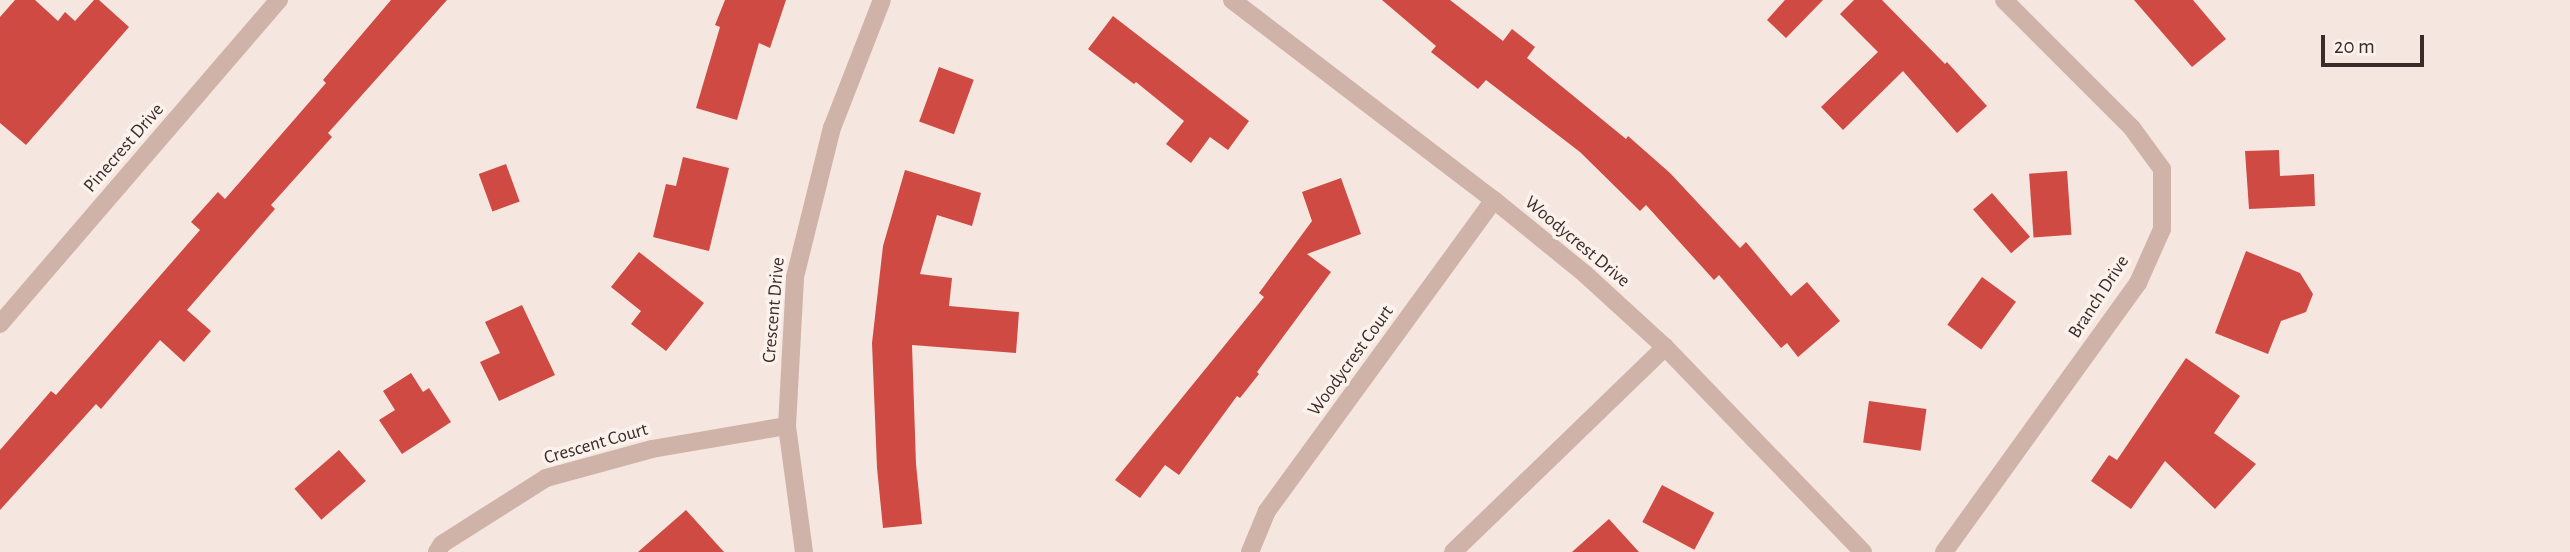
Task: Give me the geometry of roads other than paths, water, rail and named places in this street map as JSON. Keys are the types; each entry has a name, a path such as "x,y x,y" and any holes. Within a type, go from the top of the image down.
{"street":[{"name":"Pinecrest Drive","path":"0,324 279,0"},
{"name":"Crescent Drive","path":"804,552 786,426 794,277 832,128 882,0"},
{"name":"Woodycrest Drive","path":"1232,0 1494,200 1585,274 1665,347 1863,552"},
{"name":"Branch Drive","path":"1944,552 2138,283 2162,229 2162,169 2132,128 2004,0"},
{"name":"Woodycrest Court","path":"1250,552 1267,511 1494,200"},
{"path":"1453,552 1665,347"},
{"name":"Crescent Court","path":"437,552 442,544 546,478 652,449 786,426"}]}
